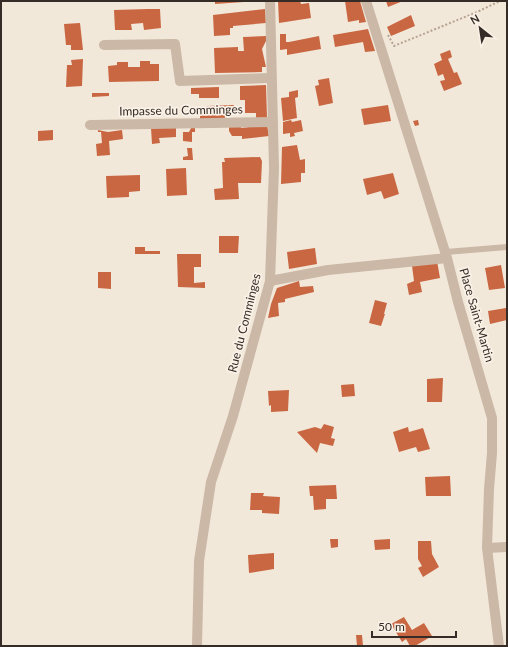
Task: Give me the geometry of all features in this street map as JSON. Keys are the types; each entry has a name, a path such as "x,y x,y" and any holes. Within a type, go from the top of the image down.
{"street":[{"name":"Rue du Comminges","path":"197,646 199,561 211,482 233,416 270,281 274,168 270,1"},
{"name":"Place Saint-Martin","path":"366,1 446,255 458,302 492,418 492,454 487,548 499,646"},
{"path":"104,45 175,44 180,81 271,78"},
{"name":"Impasse du Comminges","path":"90,125 272,122"},
{"path":"270,281 328,270 446,255"},
{"path":"487,548 507,547"}],"lane":[{"path":"446,255 507,247"}],"path":[{"path":"388,33 394,46 500,1"}],"building":[{"path":"215,1 244,1 244,2 215,4"},
{"path":"278,1 300,1 301,4 309,3 311,18 279,23"},
{"path":"345,1 360,1 366,22 359,23 359,20 348,22"},
{"path":"386,1 403,1 388,7"},
{"path":"160,9 161,28 144,30 143,23 131,24 132,30 115,30 114,10"},
{"path":"265,9 266,23 233,26 233,28 230,28 230,35 214,36 213,15"},
{"path":"411,15 415,26 391,36 387,27"},
{"path":"80,23 83,50 71,50 71,45 66,45 64,24"},
{"path":"368,29 375,51 365,52 363,42 335,47 333,35"},
{"path":"280,34 286,34 286,42 319,36 321,49 287,55 287,49 280,50"},
{"path":"266,36 266,41 262,49 266,67 262,67 262,72 215,73 214,48 238,47 238,51 244,51 243,37"},
{"path":"450,50 452,57 448,59 454,73 457,72 462,84 444,91 440,81 445,80 443,74 438,76 434,64 442,60 440,54"},
{"path":"83,59 82,86 66,87 67,65 72,65 71,60"},
{"path":"140,61 150,61 150,64 159,64 159,81 109,82 108,66 117,65 117,62 128,62 128,67 140,67"},
{"path":"329,78 333,103 319,106 315,86 319,85 318,80"},
{"path":"266,85 267,118 256,118 256,113 245,113 245,100 240,100 240,86"},
{"path":"219,87 219,98 199,98 199,94 191,94 191,88"},
{"path":"298,90 298,97 295,98 297,118 283,121 281,98 289,97 289,92"},
{"path":"92,93 109,93 109,96 92,97"},
{"path":"234,105 234,113 225,113 225,122 200,120 200,111 203,111 207,106"},
{"path":"388,105 391,121 364,125 361,109"},
{"path":"291,120 292,122 301,120 303,131 294,133 295,136 290,137 290,133 283,134 283,122"},
{"path":"418,120 419,125 415,126 413,121"},
{"path":"267,125 269,136 242,139 242,136 232,136 229,131 229,127 241,128"},
{"path":"151,128 176,128 176,137 159,138 160,143 152,144"},
{"path":"191,128 195,128 195,132 192,132 192,142 183,141 183,132 189,132"},
{"path":"53,130 53,140 38,141 38,131"},
{"path":"98,130 108,132 122,130 123,139 109,141 110,155 97,156 96,144 102,143 101,132 98,132"},
{"path":"297,145 300,160 305,159 305,173 301,173 301,182 281,184 282,147"},
{"path":"187,148 192,148 193,160 183,160 183,157 188,156"},
{"path":"260,157 262,161 261,183 238,183 239,199 215,200 214,189 223,188 222,162 225,162 224,158"},
{"path":"186,168 187,195 167,196 166,169"},
{"path":"393,173 399,194 384,199 381,191 367,195 363,179"},
{"path":"140,175 140,191 129,192 129,197 107,198 106,176"},
{"path":"219,236 239,236 238,253 219,253"},
{"path":"135,247 145,247 145,251 160,251 160,254 135,254"},
{"path":"315,248 317,264 289,269 287,252"},
{"path":"177,254 201,254 201,267 194,267 194,283 205,282 205,288 178,287"},
{"path":"437,261 440,278 420,282 422,292 409,295 407,284 414,281 412,266"},
{"path":"501,265 505,288 489,290 485,268"},
{"path":"98,272 111,272 111,289 98,288"},
{"path":"299,281 300,287 313,286 314,292 285,299 285,302 278,303 279,316 268,318 277,288"},
{"path":"375,300 387,303 381,326 369,323"},
{"path":"506,308 507,320 490,324 488,311"},
{"path":"443,378 442,402 427,402 427,379"},
{"path":"354,384 355,396 342,397 341,385"},
{"path":"289,390 288,411 271,412 268,391"},
{"path":"324,424 334,427 331,438 335,439 333,446 320,443 317,453 297,432 315,427 321,429"},
{"path":"408,427 409,432 423,428 430,449 418,452 416,447 399,452 393,432"},
{"path":"450,476 451,496 426,496 425,477"},
{"path":"336,485 337,499 326,499 326,509 314,510 313,496 310,496 309,486"},
{"path":"251,493 264,493 263,496 280,497 279,514 262,513 262,510 250,510"},
{"path":"330,539 338,539 338,547 331,548"},
{"path":"390,539 390,549 375,550 374,540"},
{"path":"418,541 431,541 432,554 439,567 423,577 418,568 422,566 418,559"},
{"path":"274,553 274,569 249,573 248,555"},
{"path":"404,617 412,630 424,623 432,636 415,646 410,646 406,639 402,642 391,624"},
{"path":"356,635 362,635 363,646 357,646"}]}
